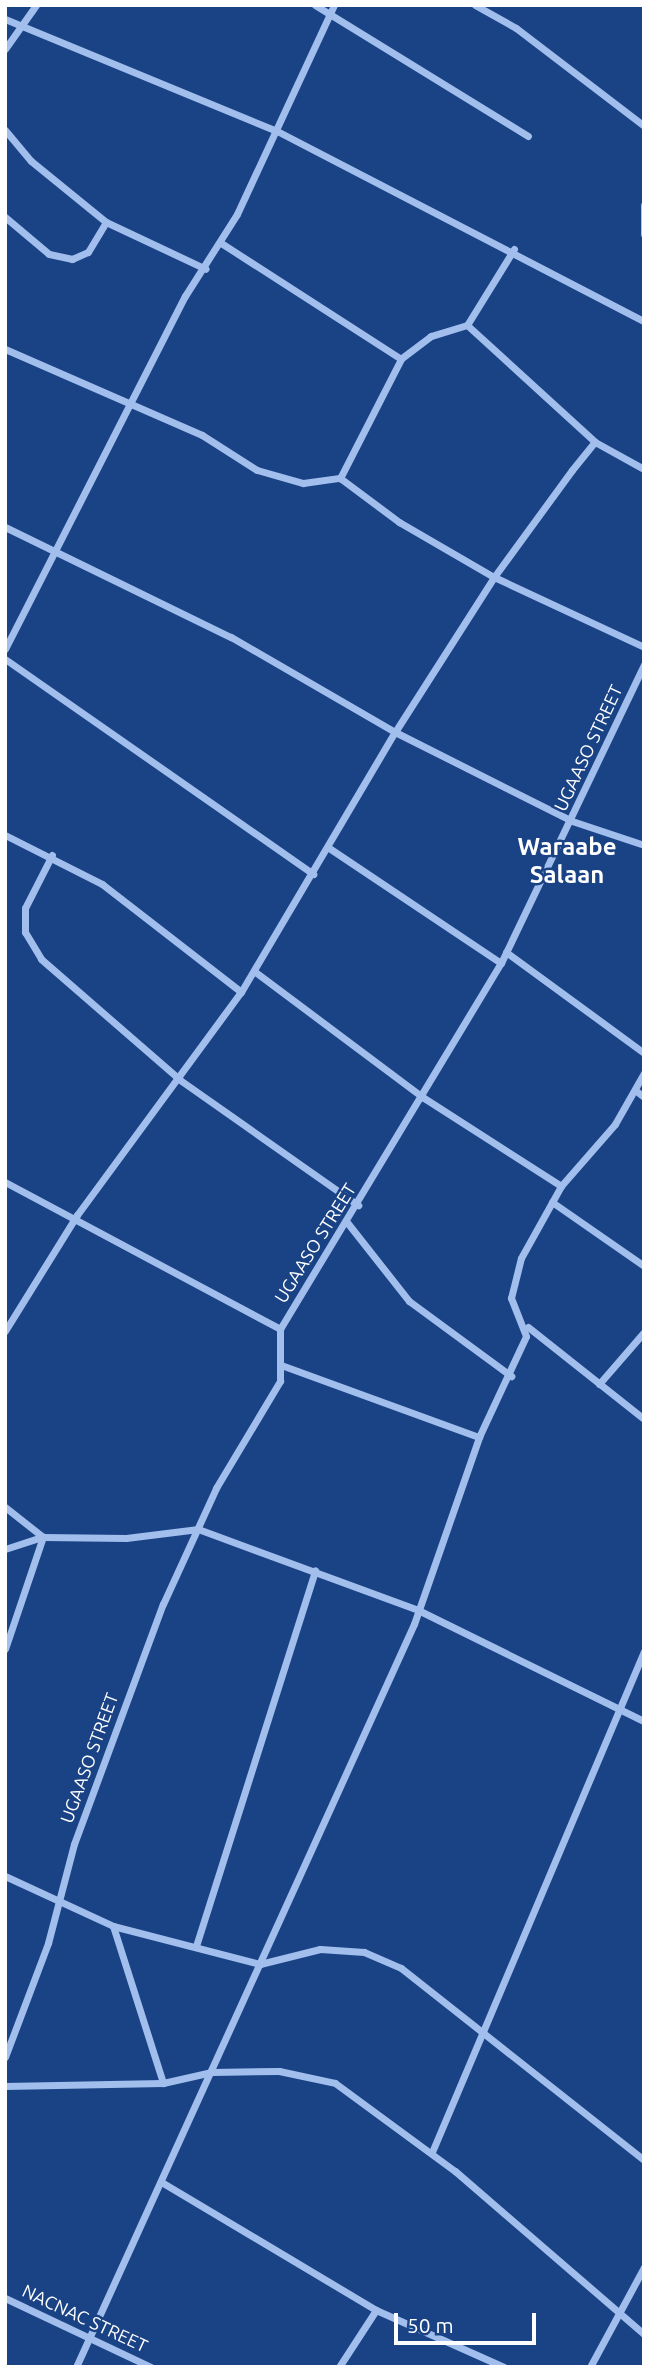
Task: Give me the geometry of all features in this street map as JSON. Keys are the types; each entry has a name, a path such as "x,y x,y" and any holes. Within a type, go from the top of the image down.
{"street":[{"path":"5,49 36,5"},
{"path":"315,5 333,9 528,136"},
{"path":"475,5 516,28 644,126"},
{"path":"5,649 52,547 130,401 220,243 277,131 333,9"},
{"path":"5,19 277,131 514,249 644,321"},
{"path":"5,130 31,162 106,222 206,269"},
{"path":"644,205 644,234"},
{"path":"5,217 49,254 72,259 88,252 106,222"},
{"path":"220,243 401,359"},
{"path":"340,478 401,359 431,336 467,326 514,249"},
{"path":"467,326 595,442 644,469"},
{"path":"5,349 130,401 257,470 303,483 340,478 399,522 494,577 644,647"},
{"path":"5,1331 77,1215 180,1080 241,992 395,733 494,577 595,442"},
{"path":"5,527 52,547 232,638 395,733 572,821 644,845"},
{"path":"5,659 313,874"},
{"name":"UGAASO STREET","path":"5,2057 163,1604 241,1445 273,1400 281,1365 280,1329 424,1098 500,963 572,821 644,665"},
{"path":"5,835 52,855 102,884 241,992"},
{"path":"328,848 500,963"},
{"path":"52,855 25,908 25,932 41,959 180,1080 358,1205"},
{"path":"506,952 644,1052"},
{"path":"254,971 424,1098 561,1186"},
{"path":"644,1073 615,1124 561,1186 513,1278 511,1298 528,1327 644,1419"},
{"path":"635,1090 644,1097"},
{"path":"5,1182 77,1215 280,1329"},
{"path":"552,1202 644,1266"},
{"path":"346,1221 409,1301 511,1376"},
{"path":"76,2367 163,2183 418,1610 479,1437 511,1376 528,1327"},
{"path":"599,1384 644,1332"},
{"path":"281,1365 479,1437"},
{"path":"5,1507 43,1537"},
{"path":"5,1549 43,1537 126,1538 198,1529 418,1610 644,1721"},
{"path":"5,1649 43,1537"},
{"path":"196,1946 315,1570"},
{"path":"432,2152 484,2035 644,1651"},
{"path":"5,1875 113,1926 260,1964 320,1949 364,1952 401,1968 644,2160"},
{"path":"113,1926 163,2083"},
{"path":"5,2086 163,2083 212,2072 279,2071 335,2083 432,2152 644,2334"},
{"path":"163,2183 376,2311 504,2367"},
{"path":"590,2367 622,2316 644,2267"},
{"name":"NACNAC STREET","path":"5,2298 151,2367"},
{"path":"339,2367 376,2311"}],"district":[{"name":"Waraabe Salaan","path":"567,861"}]}
